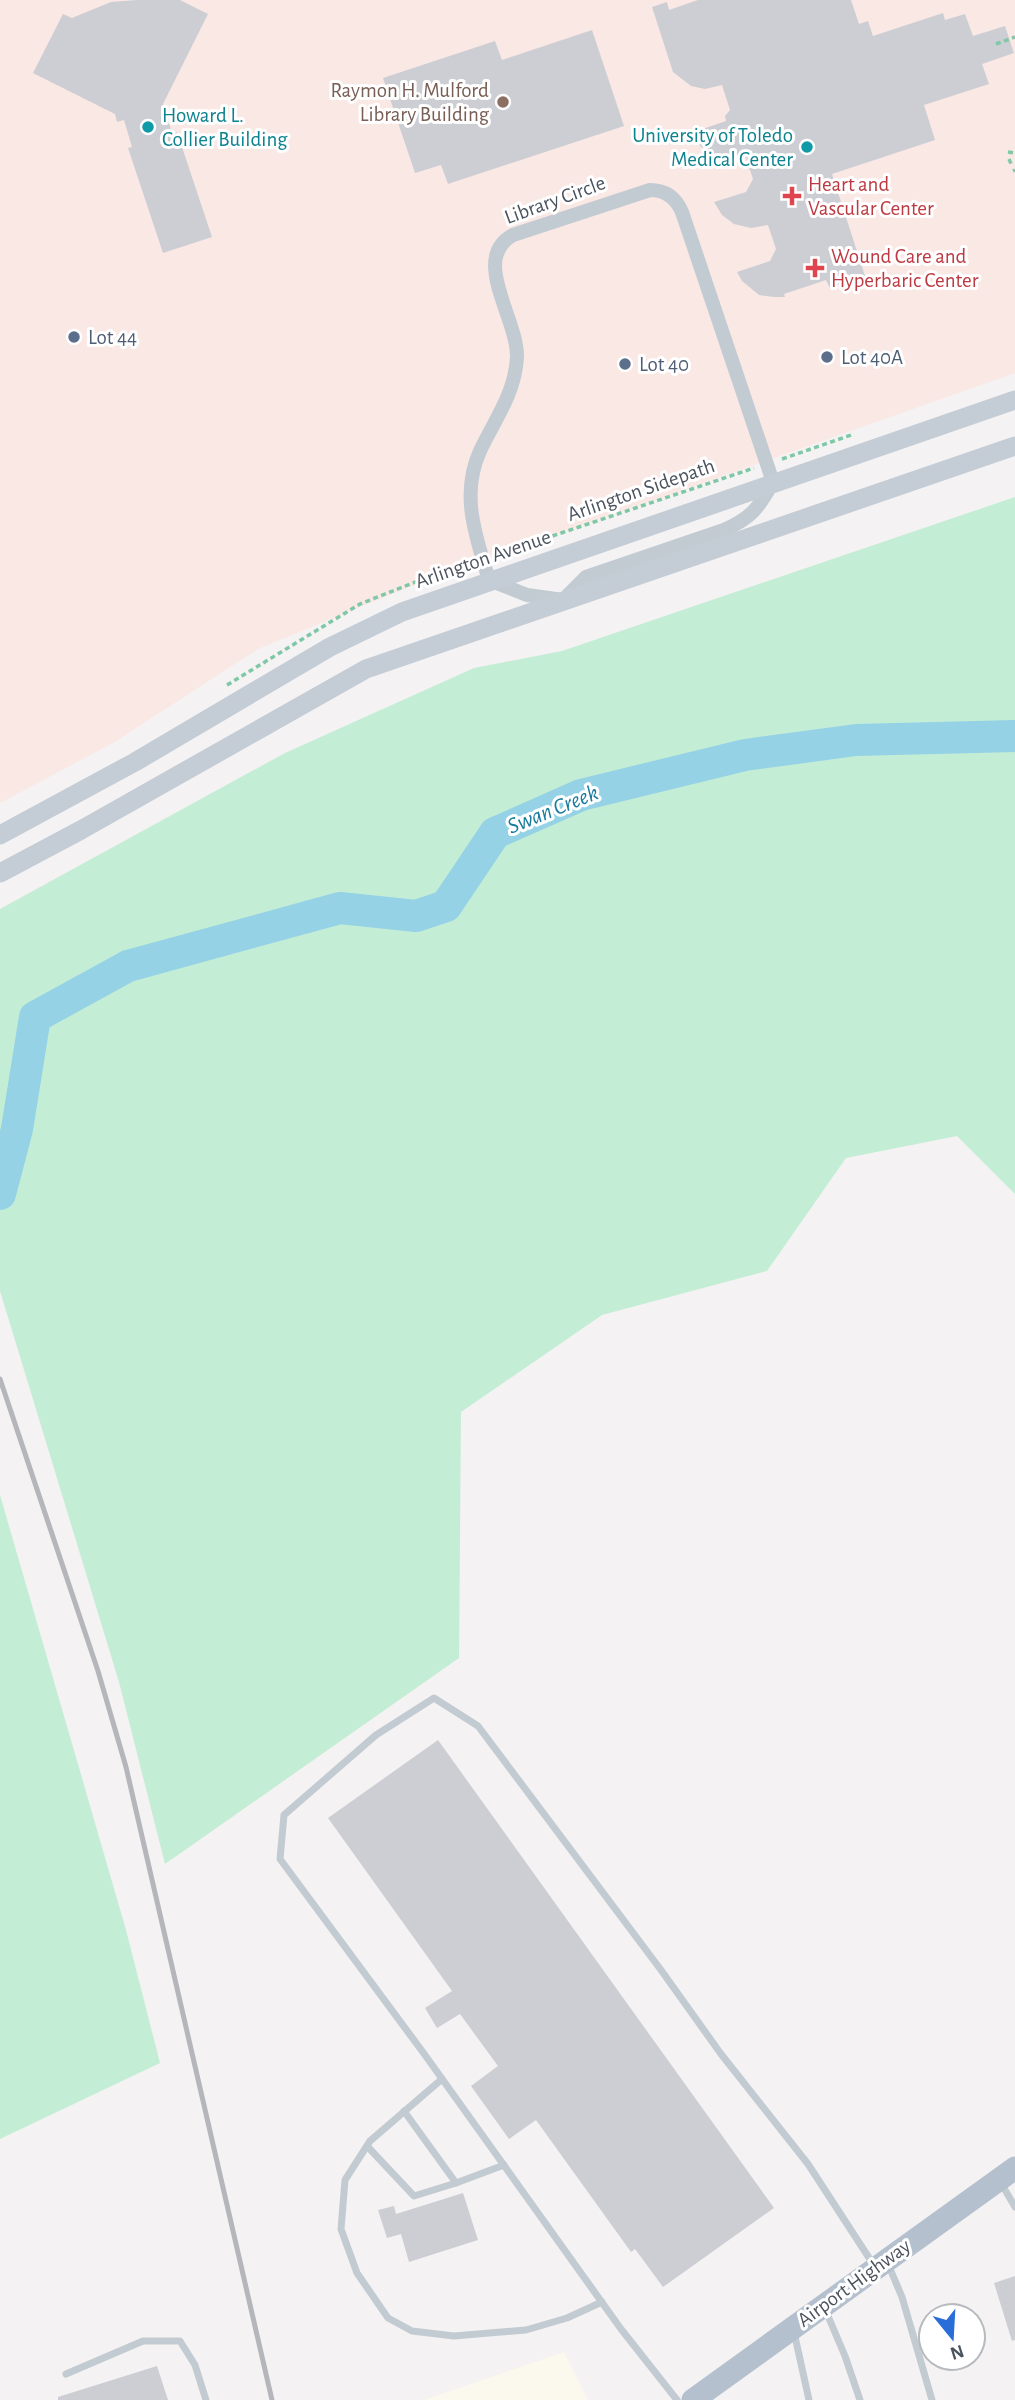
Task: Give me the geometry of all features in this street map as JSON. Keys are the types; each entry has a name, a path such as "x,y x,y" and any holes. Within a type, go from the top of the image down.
{"main road":[{"name":"Airport Highway","path":"706,2396 793,2327 1007,2174"}],"street":[{"name":"Library Circle","path":"489,580 472,521 470,489 480,452 508,400 517,359 515,333 495,275 494,261 501,243 524,232 650,190 662,191 677,202 713,299 773,482"},
{"name":"Arlington Avenue","path":"0,835 68,800 364,628 426,602 1015,400"},
{"path":"0,873 366,669 1015,446"},
{"path":"563,600 586,577 743,522 757,510 773,482"},
{"path":"489,580 527,595 563,600"}],"lane":[{"path":"677,2400 602,2302 280,1859 284,1815 376,1735 434,1698 478,1726 646,1949 721,2054 808,2164 880,2264 901,2297 932,2400"},
{"path":"442,2079 367,2146 345,2180 341,2229 357,2273 388,2318 412,2331 454,2336 526,2330 567,2318 602,2302"},
{"path":"404,2111 456,2182"},
{"path":"367,2146 414,2196 504,2165"},
{"path":"1007,2174 1015,2207"},
{"path":"823,2305 860,2400"},
{"path":"793,2327 809,2400"},
{"path":"66,2374 143,2341 180,2341 195,2365 206,2400"}],"path":[{"path":"996,44 1015,37"},
{"path":"1008,152 1015,153"},
{"path":"1009,159 1013,169"},
{"name":"Arlington Sidepath","path":"494,556 758,467"}],"shaded area":[{"path":"0,0 1015,0 1015,373 419,583 258,649 113,743 0,803"},
{"path":"564,2352 588,2400 424,2400"}],"green space":[{"path":"1015,497 1015,1194 957,1136 846,1158 767,1271 602,1315 461,1412 459,1658 165,1864 119,1682 0,1291 0,909 285,753 474,668 562,651"},
{"path":"0,1495 126,1930 160,2063 0,2139"}],"building":[{"name":"Howard L. Collier Building","path":"180,0 208,14 163,104 172,133 177,132 212,237 163,253 128,148 132,147 124,120 117,122 115,114 33,73 63,14 72,18 111,2"},
{"name":"University of Toledo Medical Center","path":"698,0 851,0 859,24 868,21 873,36 943,13 945,20 965,14 973,36 1005,26 1014,53 982,64 989,84 924,105 935,140 832,174 865,276 830,288 826,280 784,294 785,297 759,295 742,281 737,272 770,261 776,249 768,225 751,228 734,224 722,215 714,202 746,192 753,179 745,155 721,158 706,152 691,133 726,121 725,116 730,110 722,85 705,89 691,86 673,72 652,7 667,2 669,10"},
{"name":"Raymon H. Mulford Library Building","path":"592,30 624,126 448,184 441,165 415,173 383,78 495,41 502,60"},
{"path":"438,1740 774,2208 663,2287 635,2249 631,2252 536,2120 509,2139 471,2086 498,2066 460,2014 437,2028 425,2008 452,1991 328,1818"},
{"path":"463,2193 478,2240 409,2262 401,2234 387,2238 378,2210 394,2206 396,2214"},
{"path":"1015,2276 1015,2340 1012,2341 994,2283"},
{"path":"157,2366 168,2400 58,2400 58,2397"}],"waterway":[{"name":"Swan Creek","path":"0,1194 17,1129 35,1017 128,966 340,908 416,916 446,906 495,833 581,795 745,755 856,740 1015,736"}],"railway":[{"path":"0,1379 98,1671 126,1767 272,2400"}],"place":[{"name":"Raymon H. Mulford Library Building","path":"503,102"},
{"name":"Howard L. Collier Building","path":"148,127"},
{"name":"University of Toledo Medical Center","path":"807,147"},
{"name":"Heart and Vascular Center","path":"792,196"},
{"name":"Wound Care and Hyperbaric Center","path":"815,268"},
{"name":"Lot 44","path":"74,337"},
{"name":"Lot 40A","path":"827,357"},
{"name":"Lot 40","path":"625,364"}]}
